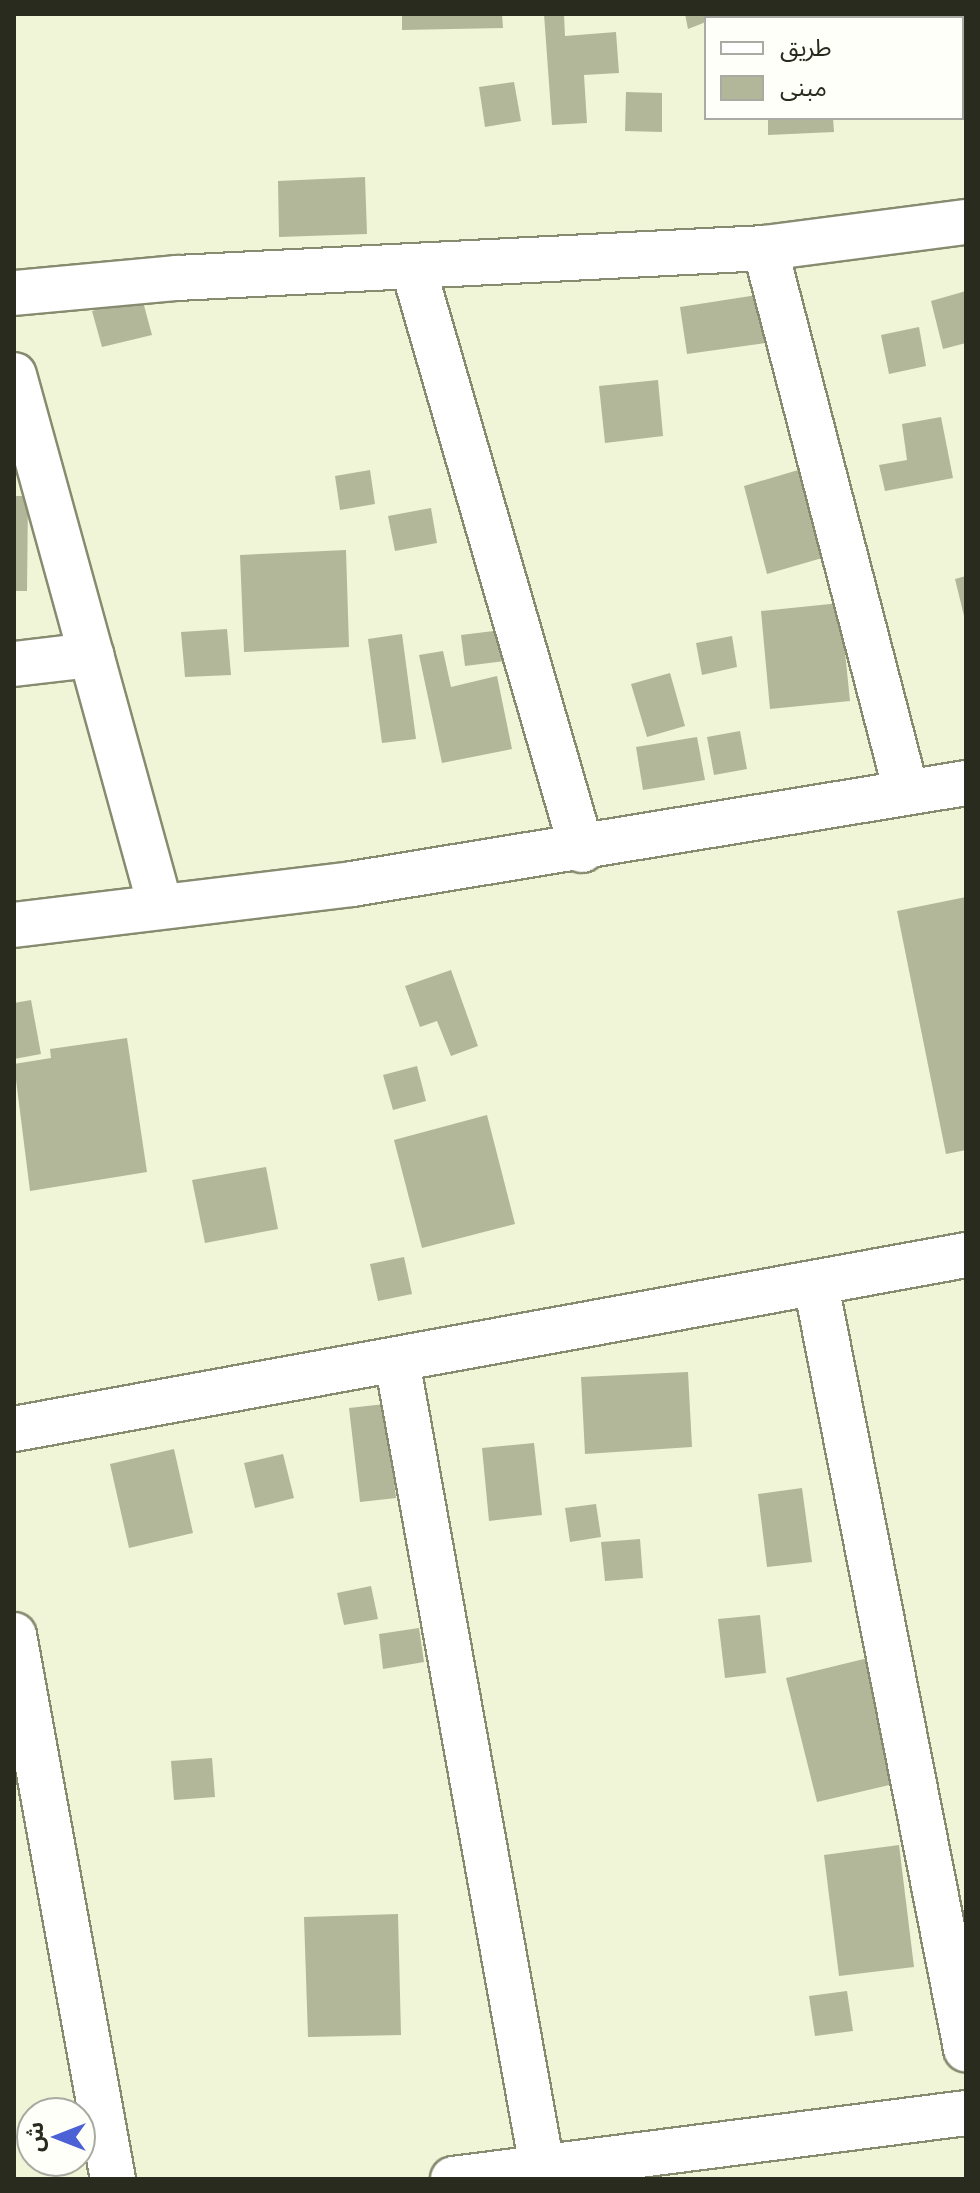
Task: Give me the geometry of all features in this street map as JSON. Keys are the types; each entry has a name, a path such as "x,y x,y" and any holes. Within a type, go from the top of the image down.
{"street":[{"path":"14,293 765,248 966,222"},
{"path":"765,248 906,791"},
{"path":"413,267 582,850"},
{"path":"14,375 160,905"},
{"path":"14,664 91,655"},
{"path":"14,925 582,850 906,791 966,783"},
{"path":"14,1429 816,1285 966,1255"},
{"path":"816,1285 966,2049"},
{"path":"397,1361 542,2167"},
{"path":"14,1635 113,2179"},
{"path":"453,2179 966,2113"}],"building":[{"path":"402,14 502,14 503,28 402,30"},
{"path":"544,14 564,14 565,36 616,32 619,73 584,75 587,123 552,125"},
{"path":"685,14 716,14 704,16 704,23 688,29"},
{"path":"514,82 521,121 485,127 479,87"},
{"path":"626,92 662,93 662,132 625,131"},
{"path":"768,120 833,120 834,132 768,135"},
{"path":"365,177 367,234 279,237 278,181"},
{"path":"966,291 966,343 943,349 931,301"},
{"path":"757,295 765,343 687,354 680,307"},
{"path":"142,298 152,335 102,347 92,311"},
{"path":"919,327 926,366 889,374 881,335"},
{"path":"658,380 663,436 605,443 599,386"},
{"path":"941,417 953,478 885,491 879,465 907,460 902,424"},
{"path":"805,468 829,556 767,574 744,486"},
{"path":"370,470 375,504 340,510 335,476"},
{"path":"14,496 28,496 27,591 14,591"},
{"path":"431,508 437,543 395,551 388,516"},
{"path":"346,550 349,647 244,652 240,555"},
{"path":"966,576 966,620 965,620 955,579"},
{"path":"840,603 850,701 770,709 761,611"},
{"path":"227,629 231,675 185,677 181,632"},
{"path":"502,630 505,661 465,666 461,635"},
{"path":"402,634 416,739 382,743 368,639"},
{"path":"732,636 737,667 702,675 696,643"},
{"path":"443,651 451,687 497,676 512,749 442,763 419,655"},
{"path":"670,673 685,726 647,737 631,684"},
{"path":"740,731 747,769 714,775 707,737"},
{"path":"697,737 705,780 643,790 636,747"},
{"path":"966,897 966,1150 946,1154 897,911"},
{"path":"451,970 478,1046 451,1056 437,1021 420,1027 405,986"},
{"path":"31,1000 41,1054 14,1059 14,1003"},
{"path":"127,1038 147,1172 30,1191 14,1064 51,1058 50,1049"},
{"path":"417,1066 426,1101 393,1110 383,1075"},
{"path":"487,1115 515,1224 422,1248 394,1140"},
{"path":"266,1167 278,1229 205,1243 192,1180"},
{"path":"404,1257 412,1294 378,1301 370,1264"},
{"path":"688,1372 692,1447 585,1454 581,1377"},
{"path":"385,1404 396,1498 360,1502 349,1408"},
{"path":"534,1443 542,1515 489,1521 482,1448"},
{"path":"174,1449 193,1533 129,1548 110,1464"},
{"path":"283,1454 294,1498 255,1508 244,1463"},
{"path":"802,1488 812,1562 767,1567 758,1494"},
{"path":"596,1504 601,1537 570,1542 565,1508"},
{"path":"640,1539 643,1578 605,1581 601,1542"},
{"path":"371,1586 378,1619 344,1625 337,1593"},
{"path":"760,1615 766,1673 725,1678 718,1619"},
{"path":"419,1628 424,1662 383,1669 379,1634"},
{"path":"872,1657 902,1782 817,1802 786,1678"},
{"path":"212,1758 215,1797 174,1800 171,1761"},
{"path":"899,1845 914,1967 839,1976 824,1855"},
{"path":"398,1914 401,2035 308,2037 304,1917"},
{"path":"847,1991 853,2031 815,2036 809,1996"}]}
